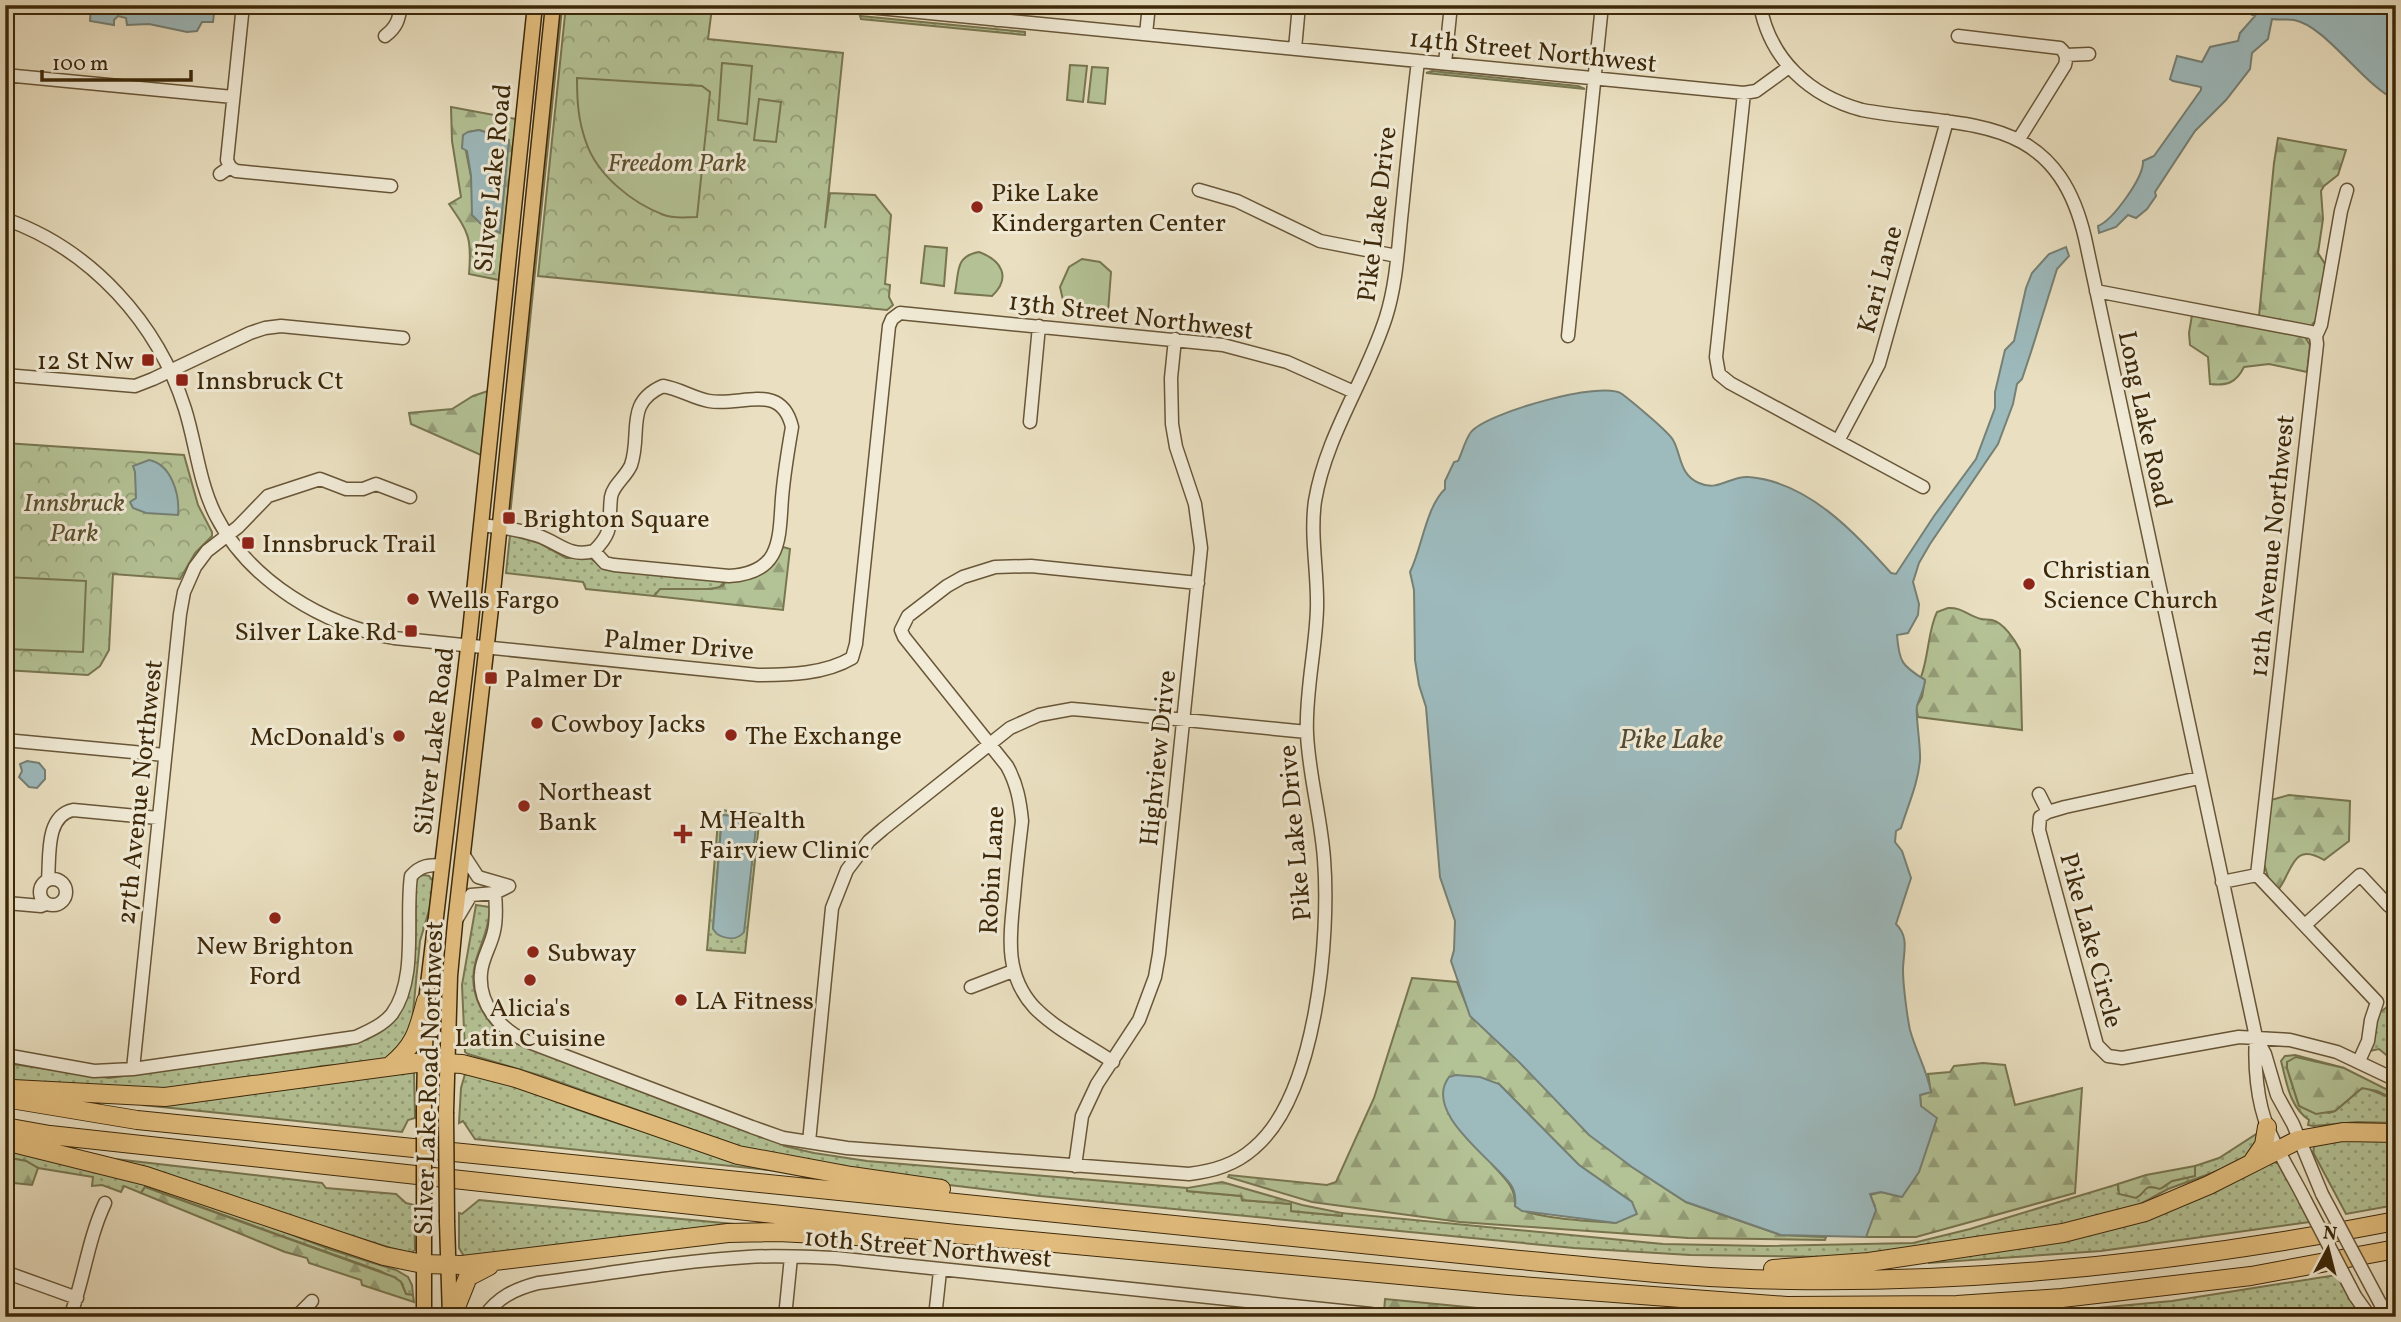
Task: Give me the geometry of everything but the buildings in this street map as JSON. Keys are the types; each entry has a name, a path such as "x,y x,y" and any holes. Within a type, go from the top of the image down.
{"highway":[{"path":"390,1067 407,1053 415,1038 426,1001"},
{"path":"5,1088 166,1097 424,1062 448,1062 516,1078 738,1154 851,1176 939,1188 1005,1206"},
{"path":"5,1098 137,1120 1510,1259 1740,1279 1901,1280 2045,1272 2175,1259 2294,1241 2396,1221"},
{"path":"5,1127 50,1135 956,1234 1508,1285 1787,1306 1957,1305 2062,1298 2251,1276 2396,1249"},
{"path":"2252,1162 2264,1145 2267,1127"},
{"path":"1510,1259 1728,1269 1794,1268 1881,1261 2052,1235 2108,1223 2172,1201 2298,1140 2343,1132 2396,1133"},
{"path":"5,1141 131,1171 384,1256 423,1264 500,1261 728,1233 778,1232 912,1239 956,1234"},
{"path":"451,1317 468,1277 500,1261"},
{"path":"1787,1306 1845,1317"}],"main road":[{"name":"Silver Lake Road","path":"424,1317 426,1001 468,646 534,5"},
{"name":"Silver Lake Road Northwest","path":"451,1317 447,1265 446,1112 450,976 553,5"}],"street":[{"path":"243,5 225,170 391,186"},
{"path":"385,36 399,20 401,5"},
{"name":"14th Street Northwest","path":"848,5 1744,93"},
{"path":"996,20 998,5"},
{"path":"1146,34 1149,5"},
{"path":"1295,49 1299,5"},
{"path":"1445,63 1451,5"},
{"path":"1567,336 1602,5"},
{"name":"Long Lake Road","path":"1760,5 1769,35 1789,67 1814,90 1845,106 1883,114 1995,129 2019,139 2044,159 2067,187 2080,217 2256,1037 2265,1054 2277,1095 2322,1194 2380,1303 2391,1317"},
{"path":"1958,36 2060,48 2066,55 2065,65 2019,139"},
{"path":"2066,55 2089,54"},
{"name":"Pike Lake Drive","path":"495,893 495,929 481,974 482,988 491,1012 505,1028 526,1041 742,1124 783,1138 847,1148 1189,1174 1226,1166 1242,1158 1269,1133 1279,1118 1301,1067 1319,997 1324,961 1326,892 1324,856 1307,733 1317,607 1315,504 1323,462 1385,319 1391,299 1418,61"},
{"path":"1789,67 1763,86 1744,93 1716,357 1719,374 1923,487"},
{"path":"5,94 6,75 233,97"},
{"name":"Kari Lane","path":"1838,441 1879,364 1947,121"},
{"path":"1199,190 1220,194 1320,241 1397,256"},
{"name":"12th Avenue Northwest","path":"2257,876 2316,336 2321,325 2347,190"},
{"name":"Palmer Drive","path":"5,219 59,245 102,277 138,317 170,370 185,410 208,497 227,535 246,558 274,584 339,623 394,638 779,675 808,672 844,662 852,657 856,644"},
{"path":"2096,291 2311,332 2316,336"},
{"name":"13th Street Northwest","path":"856,644 889,326 896,315 905,312 1175,339 1251,351 1287,362 1354,392"},
{"path":"5,375 123,386 144,383 265,328 281,326 403,338"},
{"path":"1030,422 1039,326"},
{"name":"Highview Drive","path":"1075,1166 1082,1116 1097,1084 1139,1020 1155,977 1201,548 1199,526 1172,424 1171,378 1175,339"},
{"path":"481,525 541,536 570,553 594,551 609,532 613,492 631,466 638,410 644,398 663,386 676,388 691,396 726,402 760,398 770,400 785,410 792,427 782,497 780,539 770,558 754,571 729,576 614,565 605,563 594,551"},
{"path":"227,535 254,513 268,496 320,479 346,489 363,489 376,484 410,498"},
{"name":"27th Avenue Northwest","path":"133,1069 184,592 195,567 207,551 227,535"},
{"name":"Robin Lane","path":"1113,1062 1043,1015 1026,996 1013,971 1009,942 1022,821 1014,779 901,630 908,616 947,586 979,571 1002,566 1031,566 1198,583"},
{"path":"809,1142 829,926 838,890 847,870 869,841 1010,728 1054,711 1072,709 1307,733"},
{"path":"5,740 165,755"},
{"path":"2039,794 2048,812 2199,778"},
{"path":"46,904 40,897 40,889 48,880 54,826 62,814 73,810 158,818"},
{"name":"Pike Lake Circle","path":"2048,812 2040,817 2039,830 2097,1045 2102,1052 2108,1056 2122,1058 2239,1037 2256,1037"},
{"path":"455,923 471,895 495,893 509,886 478,877 463,854"},
{"path":"5,1055 94,1072 133,1069 356,1037 378,1026 391,1015 405,983 411,876 418,868 442,865"},
{"path":"2305,925 2360,875 2389,906"},
{"path":"2222,882 2257,876 2377,1002 2368,1041 2360,1061"},
{"path":"7,903 58,905 66,894 61,882 48,880"},
{"path":"971,987 1013,971"},
{"path":"2256,1037 2312,1044 2360,1061 2396,1080"},
{"name":"Long Lake Road","path":"2256,1037 2255,1054 2267,1127 2355,1296 2370,1317"},
{"path":"69,1317 77,1298 94,1227 105,1203"},
{"path":"785,1317 791,1257"},
{"name":"10th Street Northwest","path":"484,1317 491,1307 511,1292 538,1283 707,1261 791,1257 835,1258 1371,1314 1378,1317"},
{"path":"935,1317 940,1271"},
{"path":"5,1272 77,1298"},
{"path":"296,1317 312,1301"}],"green space":[{"name":"Freedom Park","path":"566,5 687,5 712,8 708,39 843,53 825,228 830,193 875,195 891,215 885,284 890,285 889,297 893,305 887,310 538,276"},
{"path":"560,9 510,516 507,516"},
{"path":"860,16 1025,32 1025,35 861,19"},
{"path":"722,63 752,66 747,124 718,120"},
{"path":"1070,65 1087,66 1083,102 1067,100"},
{"path":"1092,67 1108,68 1105,104 1088,102"},
{"path":"1432,71 1578,86 1585,89 1426,73"},
{"path":"577,78 702,86 710,92 697,217 672,217 652,210 628,195 598,166 583,134"},
{"path":"759,99 781,102 776,142 754,140"},
{"path":"451,107 516,119 499,280 469,274 468,236 449,204 461,197 452,141","holes":["479,130 509,140 493,228 480,223 466,151 468,132"]},
{"path":"2278,138 2346,150 2338,175 2321,191 2323,219 2318,253 2325,264 2319,316 2311,326 2259,316"},
{"path":"925,246 947,248 944,286 921,283"},
{"path":"979,252 998,264 1002,282 998,289 992,296 955,293 959,266 966,257"},
{"path":"1082,259 1100,262 1111,272 1108,312 1077,309 1063,300 1060,287 1069,267"},
{"path":"2192,315 2305,337 2310,345 2307,372 2269,364 2244,367 2238,377 2230,382 2210,384 2208,357 2190,345"},
{"path":"488,391 481,455 411,424 409,413 452,409 473,396"},
{"name":"Innsbruck Park","path":"5,443 184,455 198,505 212,532 212,536 195,553 180,579 113,574 109,650 100,666 88,675 5,670"},
{"path":"510,535 539,543 566,558 590,558 605,569 725,581 719,588 656,593 654,596 586,589 583,582 506,573"},
{"path":"783,547 790,549 783,610 654,596 660,589 712,589 723,586 726,581 759,573 773,562"},
{"path":"5,577 86,581 83,652 5,649"},
{"path":"1948,608 1996,622 2005,628 2020,650 2022,730 1918,717 1916,707 1922,697 1925,680 1921,677 1932,627 1937,612"},
{"path":"2289,795 2350,801 2349,841 2324,860 2313,855 2299,856 2278,890 2269,880 2264,864 2271,800"},
{"path":"719,810 760,814 745,953 707,950","holes":["722,815 757,819 713,929"]},
{"path":"424,875 433,881 430,907 420,941 411,1033 391,1058 166,1089 27,1083 5,1079 5,1063 109,1078 345,1046 372,1036 391,1022 403,1003 411,982 415,958 416,882 419,876"},
{"path":"476,905 490,907 487,928 474,972 476,995 486,1016 510,1041 718,1121 784,1143 784,1146 867,1161 1187,1188 1187,1191 1242,1196 1242,1200 1292,1204 1291,1211 1342,1216 1342,1213 1663,1244 1765,1246 1913,1243 1970,1229 2118,1184 2118,1190 2141,1194 2146,1187 2162,1188 2172,1181 2195,1176 2195,1166 2219,1158 2261,1131 2253,1153 2231,1166 2168,1189 2133,1208 2052,1228 1920,1248 1835,1257 1690,1255 1574,1248 949,1185 766,1156 545,1077 468,1054 465,1052 462,985"},
{"path":"1412,978 1457,982 1471,1016 1632,1167 1686,1202 1781,1235 1826,1237 1825,1240 1688,1238 1460,1222 1312,1202 1228,1177 1327,1185 1336,1182 1374,1098","holes":["1499,1084 1579,1165 1632,1202 1616,1223 1548,1217 1515,1206 1511,1187 1491,1163"]},
{"path":"2387,1007 2396,1010 2396,1063 2379,1049 2370,1051 2379,1013"},
{"path":"2295,1055 2344,1068 2304,1058 2287,1062 2299,1106 2329,1113 2362,1088 2366,1088 2396,1100 2396,1123 2308,1125 2309,1120 2297,1108 2290,1094 2281,1061 2285,1056"},
{"path":"2296,1057 2344,1068 2396,1094 2396,1100 2377,1091 2362,1088 2335,1111 2316,1114 2299,1106 2287,1068 2287,1062"},
{"path":"1983,1063 2005,1065 2015,1105 2082,1088 2075,1193 1916,1237 1866,1237 1875,1206 1870,1195 1881,1192 1898,1196 1921,1106 1920,1095 1931,1092 1928,1074 1950,1072 1954,1066"},
{"path":"414,1072 415,1118 408,1120 402,1132 143,1105 143,1100"},
{"path":"465,1074 514,1087 659,1136 769,1166 769,1170 475,1139 463,1121 459,1123 461,1088"},
{"path":"2396,1137 2396,1205 2346,1214 2313,1152 2315,1142"},
{"path":"5,1147 152,1182 332,1250 396,1270 408,1277 413,1295 406,1294 401,1282 380,1271 145,1187 141,1193 124,1186 121,1192 102,1185 92,1186 93,1177 38,1168 26,1161 5,1157"},
{"path":"5,1157 26,1161 38,1168 32,1185 5,1182"},
{"path":"115,1159 322,1183 326,1188 396,1194 406,1203 414,1205 415,1250 410,1253 391,1248 114,1162"},
{"path":"2274,1162 2280,1164 2310,1222 2101,1251 1929,1263 1929,1259 2030,1245"},
{"path":"2195,1166 2195,1176 2172,1181 2160,1189 2148,1188 2136,1198 2119,1194 2118,1184 2146,1175"},
{"path":"1222,1182 1302,1205 1342,1213 1342,1216 1291,1211 1291,1204 1242,1200 1241,1196 1187,1191 1187,1188"},
{"path":"145,1187 394,1277 401,1282 406,1294 413,1295 414,1302 362,1285 361,1280 309,1263 307,1258 285,1252 141,1193"},
{"path":"479,1200 734,1224 734,1229 465,1258 459,1248 459,1213 462,1214"},
{"path":"2336,1275 2361,1317 1999,1317 2172,1301"},
{"path":"1385,1299 1571,1317 1429,1317 1384,1312"}],"water":[{"path":"91,5 173,5 214,13 213,22 202,22 197,31 187,32 149,24 127,25 126,18 118,16 114,25 90,21"},
{"path":"2239,5 2396,5 2396,100 2370,82 2319,33 2294,20 2272,19 2268,39 2252,53 2250,69 2226,100 2195,131 2147,209 2136,218 2128,215 2116,227 2099,233 2098,226 2112,216 2133,187 2143,161 2154,156 2201,90 2201,87 2170,79 2177,56 2202,62 2210,47 2238,41 2240,33 2255,16"},
{"path":"479,130 509,140 500,233 480,223 472,215 471,175 467,151 462,148 463,135"},
{"name":"Pike Lake","path":"2066,247 2069,256 2057,269 1998,444 1919,563 1913,582 1919,604 1918,615 1908,633 1897,635 1903,662 1925,680 1917,706 1919,769 1901,828 1896,831 1895,842 1902,851 1911,878 1896,924 1903,935 1905,946 1903,976 1910,1030 1931,1092 1920,1095 1921,1106 1937,1118 1919,1172 1902,1197 1881,1192 1870,1194 1876,1210 1866,1237 1781,1235 1686,1202 1632,1167 1589,1135 1520,1063 1470,1016 1451,961 1455,921 1440,877 1426,707 1415,660 1414,590 1410,572 1433,506 1445,489 1445,481 1454,462 1458,461 1471,432 1481,424 1520,408 1569,395 1610,391 1622,394 1670,436 1684,469 1692,479 1713,486 1736,478 1749,477 1791,488 1828,511 1891,573 1896,574 1976,459 1995,408 1995,392 2005,350 2014,341 2032,273 2049,254"},
{"path":"149,460 163,467 172,481 176,489 178,515 146,513 133,508 130,502 136,498 133,466"},
{"path":"27,761 39,763 45,770 45,779 37,788 29,787 19,777 22,771 20,764"},
{"path":"722,815 757,818 744,932 731,938 717,934 713,929"},
{"path":"1449,1077 1480,1077 1499,1084 1579,1165 1632,1202 1637,1214 1616,1223 1522,1211 1515,1206 1511,1185 1464,1135 1445,1106 1443,1091"}],"place":[{"name":"Pike Lake Kindergarten Center","path":"977,207"},
{"name":"12 St Nw","path":"148,360"},
{"name":"Innsbruck Ct","path":"182,380"},
{"name":"Brighton Square","path":"509,518"},
{"name":"Innsbruck Trail","path":"248,543"},
{"name":"Christian Science Church","path":"2029,584"},
{"name":"Wells Fargo","path":"413,599"},
{"name":"Silver Lake Rd","path":"411,631"},
{"name":"Palmer Dr","path":"491,678"},
{"name":"Cowboy Jacks","path":"537,723"},
{"name":"The Exchange","path":"731,735"},
{"name":"McDonald's","path":"399,736"},
{"name":"Northeast Bank","path":"524,806"},
{"name":"M Health Fairview Clinic","path":"683,834"},
{"name":"New Brighton Ford","path":"275,918"},
{"name":"Subway","path":"533,952"},
{"name":"Alicia's Latin Cuisine","path":"530,980"},
{"name":"LA Fitness","path":"681,1000"}]}
